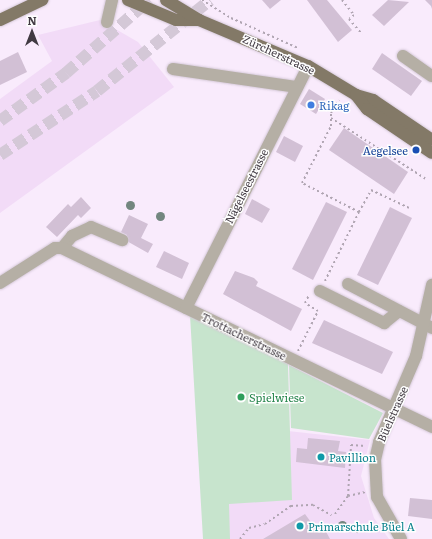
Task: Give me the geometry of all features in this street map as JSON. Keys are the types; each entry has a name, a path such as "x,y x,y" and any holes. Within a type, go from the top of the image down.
{"main road":[{"path":"0,20 42,0"},
{"name":"Zürcherstrasse","path":"128,0 176,20 199,20"},
{"name":"Zürcherstrasse","path":"166,0 199,20 308,66 356,95 373,100 432,140"},
{"name":"Zürcherstrasse","path":"356,95 367,109 432,153"}],"street":[{"path":"107,22 112,0"},
{"path":"403,56 432,76"},
{"name":"Nägelseestrasse","path":"186,308 296,87 308,66"},
{"path":"173,69 296,87"},
{"path":"0,283 59,248 72,236 91,227 122,240"},
{"name":"Trottacherstrasse","path":"59,248 294,360 393,410 432,427"},
{"path":"348,284 427,326"},
{"name":"Büelstrasse","path":"401,539 380,506 375,487 377,449 427,326 432,285"},
{"path":"320,291 384,323 399,311"}],"path":[{"path":"202,0 231,18 300,49"},
{"path":"342,0 354,15 349,19 362,34"},
{"path":"339,100 331,117 331,126 302,183 359,212"},
{"path":"331,117 426,179"},
{"path":"294,360 318,311 304,303 313,287 320,291 371,190 409,208"},
{"path":"335,514 348,496 350,445 377,449"},
{"path":"348,496 375,487"},
{"path":"240,539 249,528 265,524 291,506 313,505 331,515"},
{"path":"356,533 360,529 366,531"}],"shaded area":[{"path":"100,20 138,42 174,87 0,213 0,99 52,61 38,35"},
{"path":"288,364 288,431 370,440 361,476 374,518 389,539 203,539"}],"green space":[{"name":"Spielwiese","path":"190,315 288,364 292,500 229,504 230,539 203,539"},
{"path":"289,365 383,413 369,439 291,428"}],"building":[{"path":"262,0 281,0 270,9"},
{"path":"307,0 327,0 352,30 338,42"},
{"path":"388,0 409,2 384,26 372,15"},
{"path":"425,0 432,0 432,9 431,6"},
{"path":"18,52 27,72 0,85 0,61"},
{"path":"382,53 422,81 411,96 372,69"},
{"path":"309,89 325,99 316,114 300,104"},
{"path":"344,128 408,172 394,194 329,150"},
{"path":"284,136 303,146 295,162 276,152"},
{"path":"81,197 91,208 81,218 78,215 57,237 46,227 68,204 71,207"},
{"path":"252,199 270,209 262,223 245,214"},
{"path":"326,202 347,212 313,280 292,269"},
{"path":"390,207 412,218 378,285 357,275"},
{"path":"129,215 148,224 141,238 153,244 148,253 125,240 127,235 121,232"},
{"path":"164,251 189,263 182,279 156,267"},
{"path":"235,271 254,278 258,282 256,286 302,309 291,331 223,294"},
{"path":"324,320 393,352 382,374 312,343"},
{"name":"Pavillion","path":"308,438 340,441 338,451 346,452 345,468 296,462 297,448 307,449"},
{"path":"410,498 432,500 432,519 408,516"},
{"name":"Primarschule Büel A","path":"305,514 316,529 323,526 330,539 263,539"}],"tunnel":[{"path":"0,121 66,73 149,0"},
{"path":"0,155 97,91 210,0"}],"place":[{"name":"Rikag","path":"311,105"},
{"name":"Aegelsee","path":"416,150"},
{"name":"Spielwiese","path":"241,397"},
{"name":"Pavillion","path":"321,457"},
{"name":"Primarschule Büel A","path":"300,526"}]}
